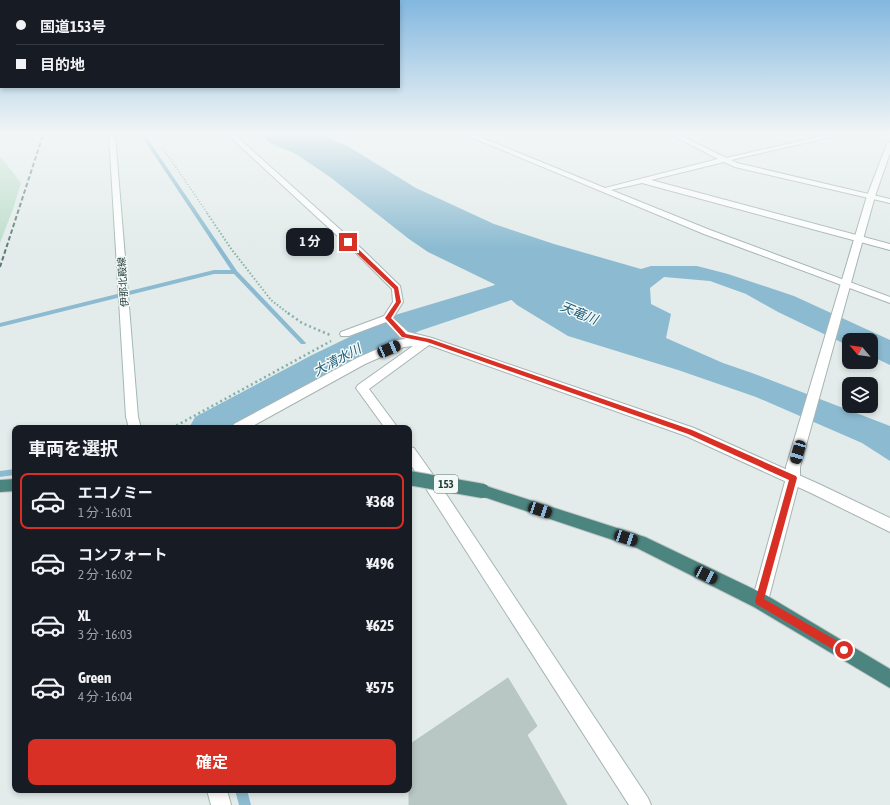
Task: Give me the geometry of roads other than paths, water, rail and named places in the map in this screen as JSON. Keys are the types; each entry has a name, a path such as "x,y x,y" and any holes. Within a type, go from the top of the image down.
{"highway":[{"name":"153","path":"412,479 484,491 640,542 760,601 844,650 890,679"},
{"path":"0,486 12,485"}],"street":[{"name":"伊那北殿線","path":"115,173 132,417 134,425"},
{"path":"272,173 360,252 397,288 398,302 388,318 345,334"},
{"path":"561,173 845,287 890,300"},
{"path":"604,190 672,173"},
{"path":"768,173 890,201"},
{"path":"760,601 793,473 871,196 880,173"},
{"path":"641,180 890,247"},
{"path":"388,318 404,335 428,341 690,432 793,473 890,525"},
{"path":"244,425 361,361 402,343 428,341"},
{"path":"390,425 362,388 428,341"},
{"path":"412,456 641,805"},
{"path":"218,793 221,805"}],"water":[{"name":"天竜川","path":"323,173 391,173 416,188 494,224 554,244 641,269 651,266 697,266 728,274 794,296 875,333 842,333 842,343 778,312 746,294 710,281 664,277 650,288 651,304 671,314 666,338 723,363 842,408 842,413 856,413 890,426 890,461 862,443 756,397 678,370 568,336 517,305 494,284 428,252"},
{"path":"878,334 890,340 890,365 878,359"}],"waterway":[{"path":"168,173 235,272"},
{"path":"0,325 214,272 235,272"},
{"path":"235,272 303,343"},
{"name":"大清水川","path":"214,425 325,364 407,323 515,288"},
{"name":"大清水川","path":"320,359 325,364"},
{"name":"大清水川","path":"0,474 12,472"},
{"path":"242,793 245,805"}],"railway":[{"path":"0,267 31,173"}]}
